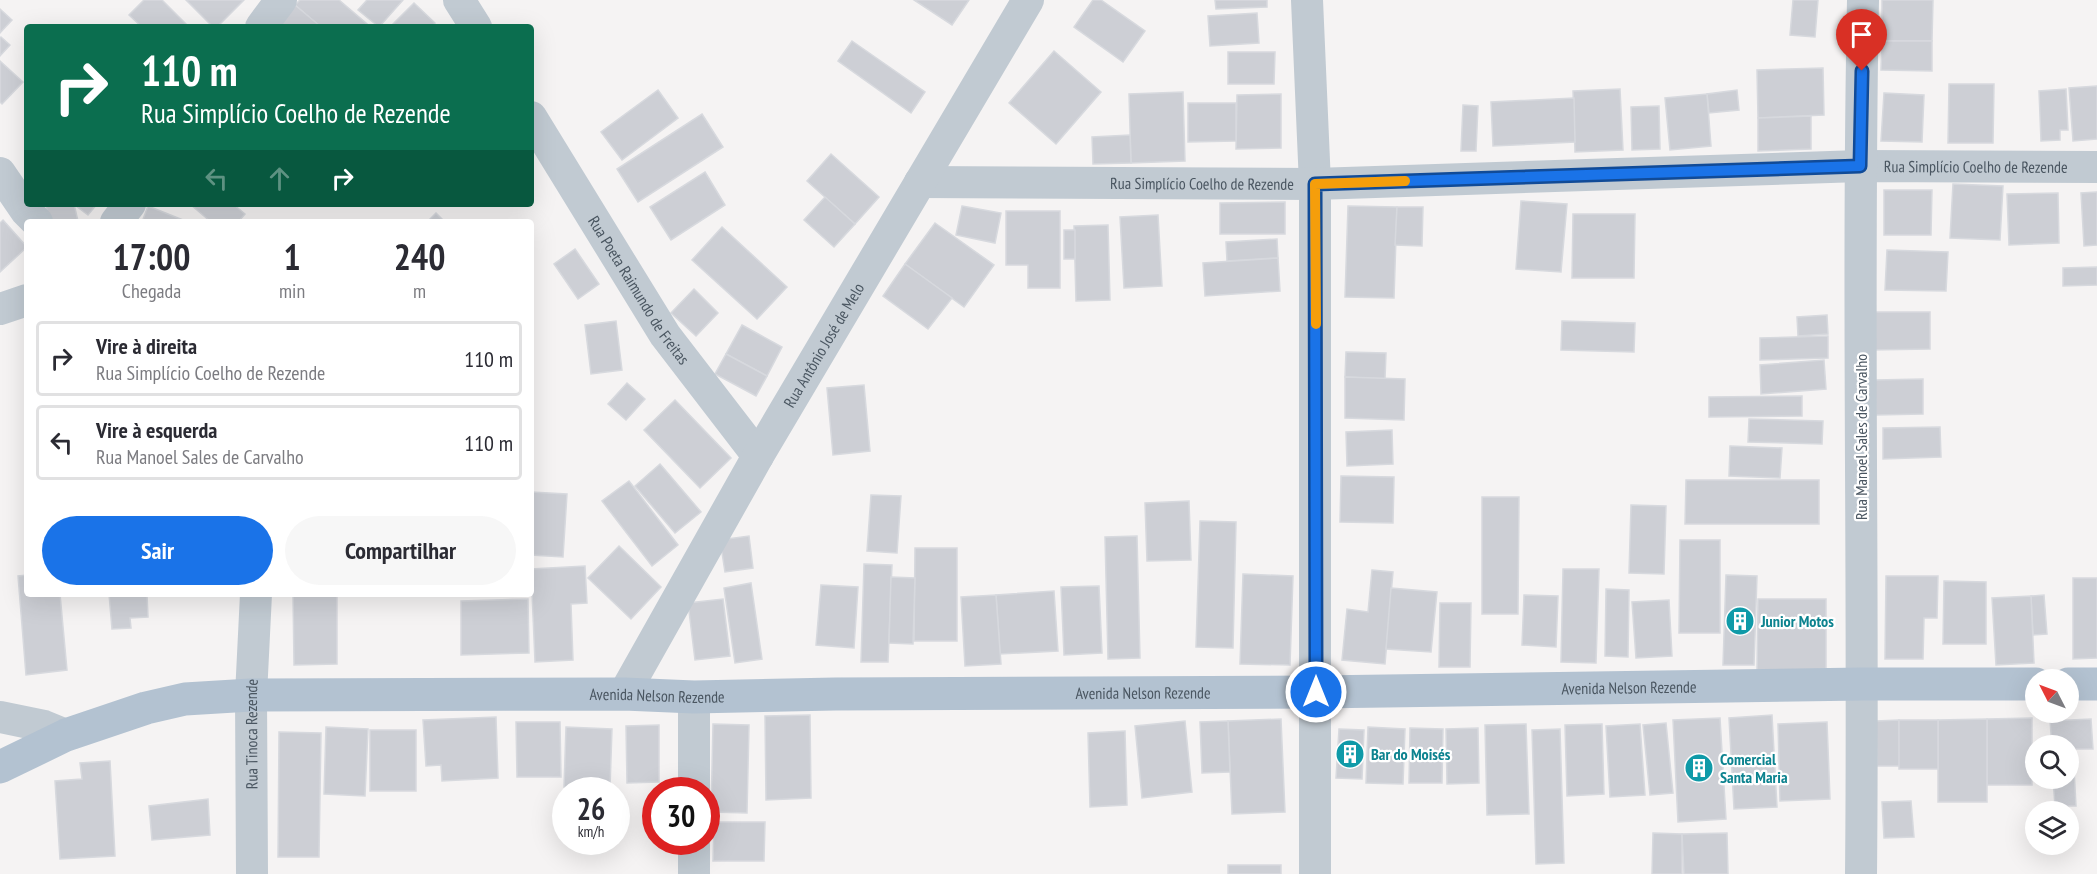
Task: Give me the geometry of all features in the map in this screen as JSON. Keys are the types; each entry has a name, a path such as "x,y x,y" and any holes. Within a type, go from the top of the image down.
{"main road":[{"name":"Avenida Nelson Rezende","path":"0,767 66,735 146,708 185,699 251,695 624,694 694,697 2025,684"},
{"path":"2079,684 2097,684"}],"street":[{"path":"263,24 281,0"},
{"path":"459,0 474,24"},
{"name":"Rua Antônio José de Melo","path":"624,694 758,456 1028,0"},
{"path":"1307,0 1315,184 1315,874"},
{"name":"Rua Manoel Sales de Carvalho","path":"1861,874 1863,684 1860,166 1863,0"},
{"name":"Rua Poeta Raimundo de Freitas","path":"534,122 666,335 758,456"},
{"name":"Rua Simplício Coelho de Rezende","path":"920,182 1315,184 1860,166 2097,167"},
{"path":"0,173 34,219"},
{"path":"0,309 24,301"},
{"name":"Rua Tinoca Rezende","path":"252,874 251,695 256,597"},
{"path":"694,697 694,777"},
{"path":"0,717 44,726 66,735"},
{"path":"694,855 694,874"}],"building":[{"path":"144,0 162,0 186,24 139,24 129,15"},
{"path":"186,0 244,0 220,24 210,24"},
{"path":"300,0 339,0 367,24 317,24 295,5"},
{"path":"367,0 403,0 382,24 375,24 358,10"},
{"path":"914,0 969,0 952,25"},
{"path":"1093,0 1101,0 1145,31 1123,62 1074,27"},
{"path":"1215,0 1267,0 1267,7 1216,9"},
{"path":"1793,0 1818,0 1815,37 1790,35"},
{"path":"1882,0 1933,0 1932,41 1882,41"},
{"path":"414,3 435,23 434,24 393,24"},
{"path":"295,5 317,24 279,24"},
{"path":"0,9 12,20 0,33"},
{"path":"1257,13 1259,43 1210,46 1208,16"},
{"path":"0,38 10,45 0,56"},
{"path":"852,41 925,92 911,113 838,61"},
{"path":"1882,41 1932,41 1932,71 1881,70"},
{"path":"1054,51 1101,92 1056,144 1009,103"},
{"path":"1228,52 1275,52 1274,84 1228,84"},
{"path":"0,61 23,82 2,104 0,102"},
{"path":"1823,68 1824,115 1758,118 1757,70"},
{"path":"1949,84 1994,84 1993,143 1948,143"},
{"path":"2097,86 2097,139 2073,141 2069,88"},
{"path":"1620,89 1623,150 1575,152 1573,91"},
{"path":"2066,89 2068,130 2060,130 2060,140 2041,141 2039,91"},
{"path":"658,90 678,118 622,160 601,132"},
{"path":"1737,90 1739,110 1709,113 1707,94"},
{"path":"1183,92 1185,161 1131,163 1129,94"},
{"path":"1884,93 1924,95 1922,142 1881,141"},
{"path":"1281,94 1281,148 1236,149 1237,95"},
{"path":"1707,94 1711,146 1670,150 1665,98"},
{"path":"1574,98 1575,142 1493,146 1491,102"},
{"path":"1188,103 1236,103 1236,141 1188,142"},
{"path":"1463,105 1478,106 1476,151 1461,151"},
{"path":"1659,106 1660,149 1632,150 1631,107"},
{"path":"702,114 723,147 638,202 617,169"},
{"path":"1811,116 1811,149 1758,151 1758,118"},
{"path":"1130,135 1131,163 1093,164 1092,137"},
{"path":"831,154 879,197 855,224 807,181"},
{"path":"705,172 725,205 671,240 650,207"},
{"path":"1953,184 2003,186 2000,240 1950,238"},
{"path":"1884,190 1932,190 1931,235 1884,235"},
{"path":"2097,192 2097,245 2084,246 2081,193"},
{"path":"2058,193 2059,243 2009,245 2007,194"},
{"path":"825,197 855,224 834,247 804,220"},
{"path":"1521,201 1567,204 1561,272 1516,269"},
{"path":"1285,202 1285,234 1220,234 1220,203"},
{"path":"962,206 1001,213 995,243 956,235"},
{"path":"1348,206 1397,207 1394,298 1345,297"},
{"path":"46,207 75,207 78,219 48,219"},
{"path":"77,207 95,207 88,215"},
{"path":"148,207 150,207 180,219 143,219"},
{"path":"194,207 237,207 245,214 241,219 208,219"},
{"path":"1397,207 1423,207 1422,246 1395,245"},
{"path":"1006,211 1060,211 1060,288 1028,288 1028,265 1006,265"},
{"path":"436,213 442,219 430,219"},
{"path":"1573,214 1635,214 1634,278 1572,278"},
{"path":"1158,215 1162,286 1124,288 1120,217"},
{"path":"3,220 24,244 24,250 0,272 0,223"},
{"path":"935,223 994,265 964,307 905,264"},
{"path":"1108,225 1110,300 1076,301 1074,226"},
{"path":"722,227 787,287 757,319 692,260"},
{"path":"1064,230 1075,230 1075,259 1064,259"},
{"path":"1277,239 1278,258 1227,261 1226,242"},
{"path":"575,249 599,284 578,299 554,264"},
{"path":"1887,250 1948,252 1946,291 1885,290"},
{"path":"1278,258 1280,291 1205,296 1203,263"},
{"path":"905,264 952,298 928,329 883,296"},
{"path":"2097,267 2097,285 2063,286 2063,268"},
{"path":"694,289 718,313 696,336 671,313"},
{"path":"1870,312 1930,312 1930,349 1870,350"},
{"path":"1827,315 1828,334 1798,336 1797,317"},
{"path":"616,321 622,370 591,374 585,325"},
{"path":"1562,321 1635,323 1634,352 1561,350"},
{"path":"742,325 782,347 767,376 726,354"},
{"path":"1828,336 1828,358 1760,360 1760,338"},
{"path":"1346,352 1386,353 1385,379 1345,377"},
{"path":"726,354 767,376 756,396 715,374"},
{"path":"1824,360 1826,389 1761,394 1760,365"},
{"path":"1345,377 1405,379 1404,420 1345,418"},
{"path":"1923,379 1923,414 1876,415 1875,380"},
{"path":"627,383 645,399 626,420 608,404"},
{"path":"864,385 870,451 833,455 827,388"},
{"path":"1802,396 1802,416 1709,417 1709,397"},
{"path":"675,400 731,458 700,488 644,430"},
{"path":"1749,419 1823,421 1822,444 1748,442"},
{"path":"1940,427 1941,457 1883,459 1883,428"},
{"path":"1392,430 1393,464 1347,466 1346,432"},
{"path":"1730,446 1782,448 1780,478 1729,476"},
{"path":"660,464 701,512 675,533 635,486"},
{"path":"1341,476 1394,477 1393,523 1340,522"},
{"path":"1686,480 1819,480 1819,524 1685,524"},
{"path":"629,481 678,545 652,566 602,501"},
{"path":"534,492 567,494 563,557 534,555"},
{"path":"871,495 901,496 897,553 867,551"},
{"path":"1482,497 1519,497 1518,614 1482,614"},
{"path":"1189,501 1191,560 1147,561 1145,503"},
{"path":"1631,505 1666,506 1664,574 1629,573"},
{"path":"1200,521 1236,522 1233,648 1196,647"},
{"path":"749,536 753,568 725,572 720,540"},
{"path":"1137,536 1140,658 1108,659 1105,537"},
{"path":"1680,540 1720,540 1720,633 1679,633"},
{"path":"619,546 661,587 631,619 588,578"},
{"path":"915,548 957,548 957,641 914,641"},
{"path":"864,564 892,565 888,662 861,662"},
{"path":"585,566 587,603 571,604 573,660 535,662 532,597 534,569"},
{"path":"1563,569 1599,569 1596,663 1561,662"},
{"path":"1372,570 1393,572 1385,664 1342,660 1347,609 1368,612"},
{"path":"1243,574 1293,576 1290,665 1240,664"},
{"path":"24,575 24,597 60,597 67,670 26,675 18,576"},
{"name":"Junior Motos","path":"1726,575 1757,576 1754,665 1723,665"},
{"path":"1886,576 1938,576 1937,618 1924,618 1923,659 1885,659"},
{"path":"891,577 915,578 913,644 889,643"},
{"path":"2073,578 2097,578 2097,658 2073,659"},
{"path":"1944,581 1986,582 1986,644 1943,644"},
{"path":"751,583 762,659 735,663 724,588"},
{"path":"821,585 858,587 854,648 816,645"},
{"path":"1099,586 1102,653 1064,655 1061,587"},
{"path":"1391,588 1437,592 1431,652 1386,649"},
{"path":"1606,589 1629,590 1628,657 1605,656"},
{"path":"1054,591 1058,651 1000,654 996,595"},
{"path":"996,595 1001,664 965,666 961,597"},
{"path":"1524,595 1558,596 1556,647 1522,645"},
{"path":"2044,595 2047,634 2033,635 2031,596"},
{"path":"2031,596 2034,663 1996,665 1992,598"},
{"path":"109,597 147,597 148,617 130,618 131,628 112,629"},
{"path":"293,597 337,597 337,664 294,665"},
{"path":"528,599 529,653 461,655 461,601"},
{"path":"723,599 730,656 695,660 688,603"},
{"path":"1758,599 1826,599 1826,670 1757,670"},
{"path":"1669,600 1672,656 1636,658 1632,602"},
{"path":"1440,603 1471,603 1470,667 1439,667"},
{"path":"810,715 811,798 766,800 765,716"},
{"path":"1772,715 1777,807 1734,809 1729,718"},
{"path":"496,717 498,778 442,781 441,765 426,766 423,720"},
{"name":"Comercial Santa Maria","path":"1720,718 1726,819 1678,822 1673,720"},
{"path":"2025,718 2025,723 2032,723 2032,735 2025,735 2025,785 1987,785 1987,719"},
{"path":"1281,719 1285,812 1232,814 1228,721"},
{"path":"1987,719 1987,802 1938,802 1938,720"},
{"path":"2091,719 2093,749 2079,749 2079,735 2051,735 2050,723 2079,723 2079,720"},
{"path":"1899,720 1900,766 1877,766 1876,721"},
{"path":"1899,720 1938,720 1938,769 1899,769"},
{"path":"1185,721 1192,792 1142,798 1135,726"},
{"path":"1228,721 1230,772 1202,773 1200,722"},
{"path":"516,722 560,722 561,777 517,777"},
{"path":"1827,722 1830,799 1780,801 1778,724"},
{"path":"1666,723 1673,793 1650,795 1643,725"},
{"path":"713,724 749,725 747,813 720,812 720,777 712,777"},
{"path":"1526,724 1529,814 1487,815 1485,725"},
{"path":"1602,724 1604,794 1567,796 1565,725"},
{"path":"1640,724 1645,795 1610,797 1606,726"},
{"path":"659,725 659,777 642,777 642,783 630,783 630,777 627,777 626,726"},
{"path":"326,727 368,729 365,796 324,794"},
{"path":"566,727 612,729 610,777 564,777"},
{"path":"1368,727 1405,729 1403,784 1366,783"},
{"path":"1410,728 1443,729 1442,783 1409,783"},
{"path":"1478,728 1479,783 1447,784 1446,729"},
{"name":"Bar do Moisés","path":"1339,729 1364,730 1362,779 1336,778"},
{"path":"1560,729 1564,863 1536,864 1532,730"},
{"path":"370,730 416,730 416,791 370,791"},
{"path":"1125,731 1127,805 1090,807 1088,733"},
{"path":"279,732 321,733 319,857 278,857"},
{"path":"110,761 115,856 60,859 55,781 82,779 80,763"},
{"path":"2054,789 2075,789 2076,801 2055,801"},
{"path":"208,799 210,835 152,840 149,806"},
{"path":"1911,801 1914,837 1884,838 1882,802"},
{"path":"720,822 765,822 764,861 713,861 713,855 720,855"},
{"path":"1653,833 1682,834 1682,874 1652,874"},
{"path":"1727,833 1728,874 1684,874 1682,834"},
{"path":"1228,865 1281,865 1281,874 1228,874"}],"slow traffic":[{"path":"1316,324 1315,184 1405,181"}],"place":[{"name":"Junior Motos","path":"1740,621"},
{"name":"Bar do Moisés","path":"1350,754"},
{"name":"Comercial Santa Maria","path":"1699,768"}],"route":[{"path":"1316,692 1315,184 1860,166 1862,71"}]}
